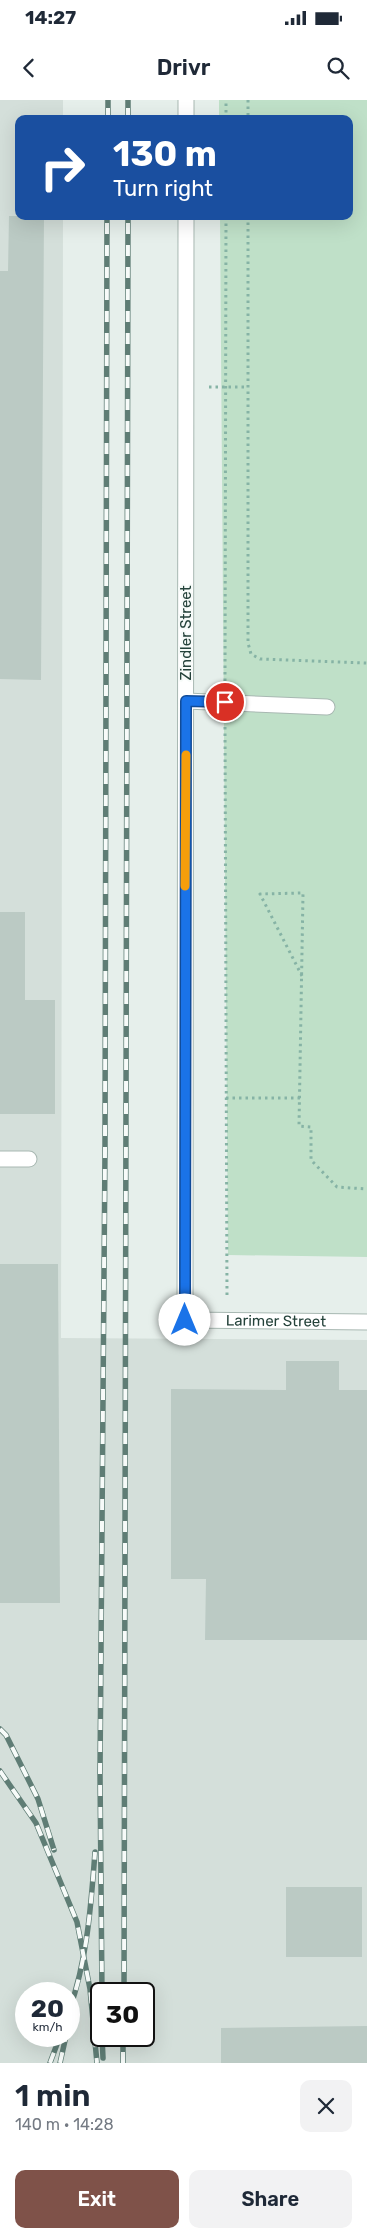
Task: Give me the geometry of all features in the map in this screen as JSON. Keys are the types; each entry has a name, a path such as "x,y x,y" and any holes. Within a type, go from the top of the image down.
{"street":[{"path":"186,100 186,115"},
{"name":"Zindler Street","path":"185,1320 186,220"},
{"path":"186,701 327,706"},
{"path":"0,1159 29,1159"},
{"name":"Larimer Street","path":"185,1320 367,1322"}],"path":[{"path":"226,100 226,115"},
{"path":"248,100 248,115"},
{"path":"226,220 227,1321"},
{"path":"248,220 248,643 251,654 260,659 367,663"},
{"path":"186,387 248,387"},
{"path":"302,976 260,894 303,893 302,976 300,1098 299,1126 311,1127 311,1160 337,1187 367,1188"},
{"path":"226,1098 300,1098"}],"shaded area":[{"path":"0,100 63,100 63,115 15,115 15,220 63,220 61,1338 367,1340 367,2063 0,2063"}],"green space":[{"path":"219,100 367,100 367,1257 228,1255 220,220 353,220 353,115 219,115"}],"building":[{"path":"9,216 15,216 15,220 44,220 41,680 0,679 0,271 8,271"},
{"path":"0,912 25,912 25,1000 55,1000 55,1114 0,1114"},
{"path":"0,1264 58,1264 60,1603 0,1603"},
{"path":"286,1361 339,1361 339,1390 367,1390 367,1640 205,1640 206,1579 171,1579 171,1389 286,1390"},
{"path":"286,1887 362,1887 362,1957 286,1957"},
{"path":"367,2026 367,2063 221,2063 221,2028"}],"railway":[{"path":"108,100 108,115"},
{"path":"128,100 128,115"},
{"path":"102,1982 100,1773 105,1150 107,220"},
{"path":"124,1982 128,220"},
{"path":"0,1729 6,1735 38,1799 54,1850"},
{"path":"0,1771 36,1823 77,1922 90,1989 97,2063"},
{"path":"78,1982 90,1913 95,1852"},
{"path":"50,2063 56,2047"},
{"path":"60,2063 64,2047"},
{"path":"102,2047 103,2058"},
{"path":"123,2047 123,2063"}],"slow traffic":[{"path":"185,886 186,755"}],"route":[{"path":"185,1320 186,701 225,702"}]}
